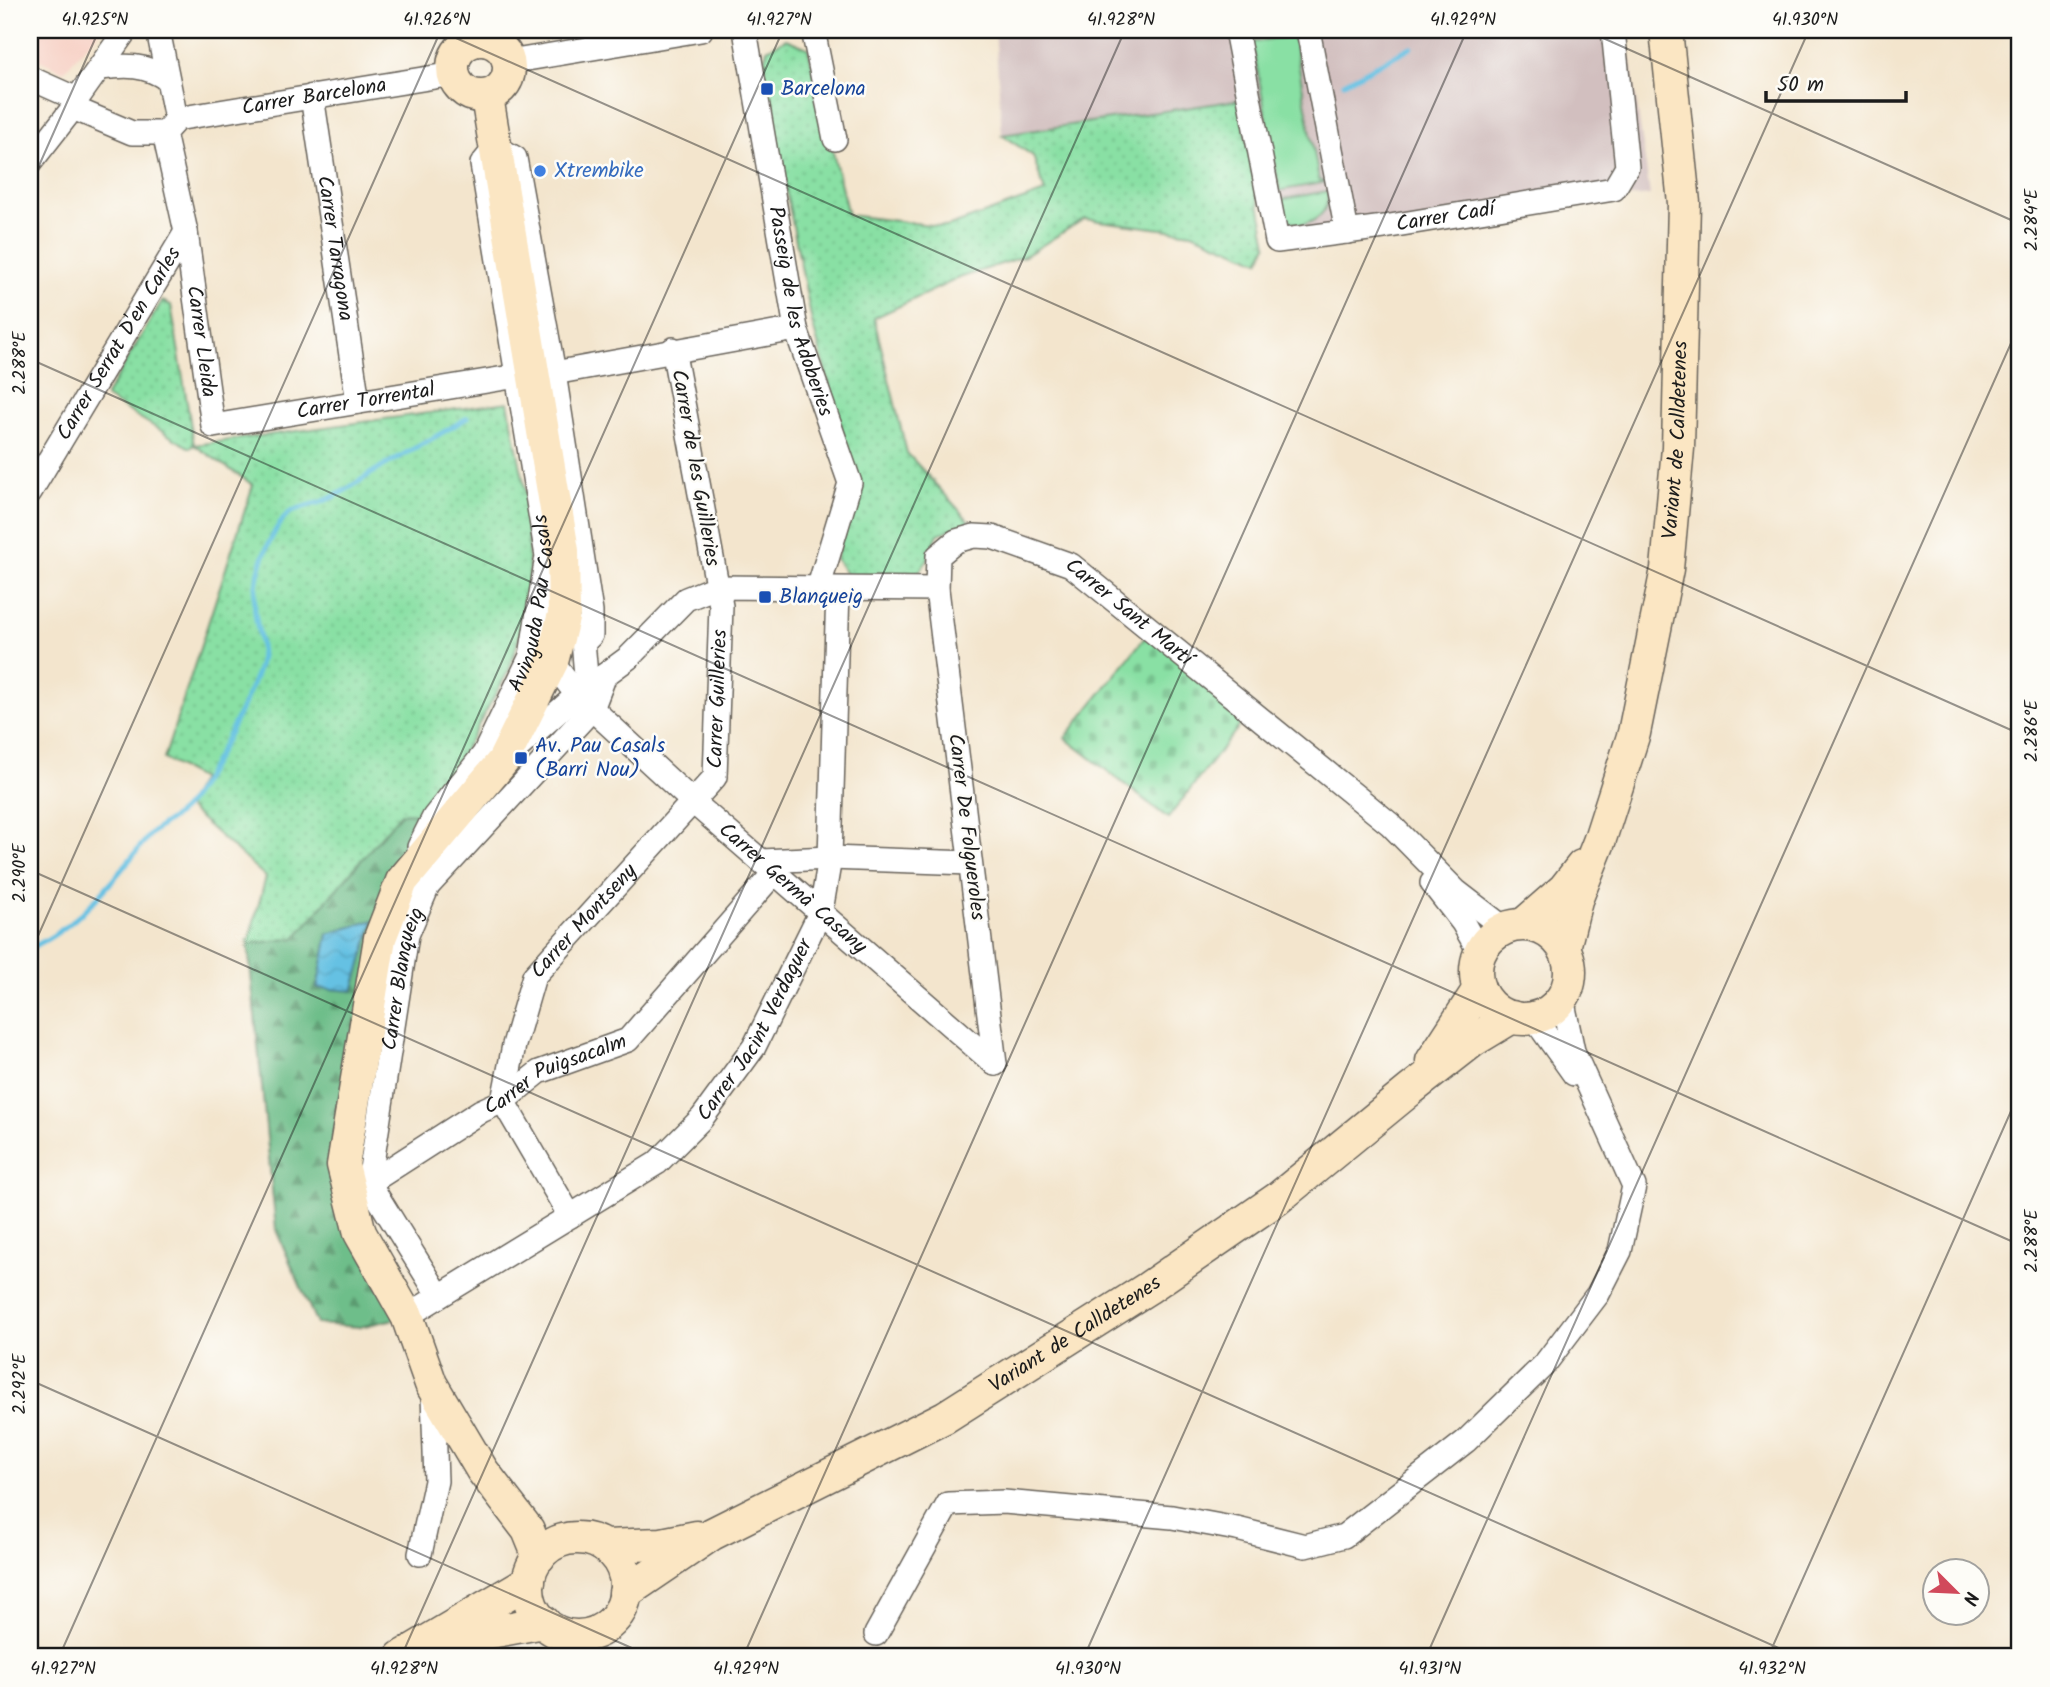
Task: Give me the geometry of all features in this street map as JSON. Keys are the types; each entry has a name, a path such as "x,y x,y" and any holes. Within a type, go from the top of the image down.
{"street":[{"path":"30,163 126,30"},
{"name":"Carrer Lleida","path":"158,30 167,79 170,126 213,426"},
{"path":"509,62 701,30"},
{"name":"Passeig de les Adoberies","path":"745,30 796,329 850,483 829,587"},
{"path":"813,30 835,139"},
{"name":"Carrer Cadí","path":"1236,30 1277,241 1614,189 1627,167 1614,30"},
{"path":"1308,30 1347,232"},
{"name":"Variant de Calldetenes","path":"1564,948 1576,900 1599,842 1634,733 1667,569 1677,460 1684,203 1666,30"},
{"path":"475,35 503,49 509,62 508,77 500,90 487,97 472,96 466,92 453,74 454,59 475,35"},
{"path":"100,68 132,64 156,71 167,79"},
{"name":"Carrer Barcelona","path":"170,126 312,96 453,74"},
{"path":"30,78 132,133 170,126"},
{"name":"Carrer Tarragona","path":"312,96 358,402"},
{"name":"Avinguda Pau Casals","path":"487,97 564,551 585,651 586,676 584,702 503,761"},
{"name":"Avinguda Pau Casals","path":"496,147 515,158 554,373 590,612 590,635 585,651"},
{"name":"Avinguda Pau Casals","path":"402,881 434,817 484,754 531,656 547,556 482,164 496,147"},
{"name":"Carrer Serrat D'en Carles","path":"30,492 186,232"},
{"path":"554,373 673,349 796,329"},
{"name":"Carrer de les Guilleries","path":"673,349 716,587"},
{"name":"Carrer Torrental","path":"213,426 517,376"},
{"name":"Carrer Sant Martí","path":"937,589 938,556 956,541 974,536 992,537 1071,565 1390,824 1456,891 1514,926"},
{"name":"Avinguda Pau Casals","path":"402,881 503,761 552,662 564,614 564,551"},
{"path":"584,702 605,675 628,658 686,599 716,587 937,589"},
{"name":"Carrer Guilleries","path":"692,801 715,777 721,606 716,587"},
{"name":"Carrer Jacint Verdaguer","path":"407,1316 657,1163 702,1118 754,1047 821,911 830,858 829,587"},
{"name":"Carrer De Folgueroles","path":"937,589 995,1064"},
{"path":"585,651 605,675"},
{"name":"Avinguda Pau Casals","path":"552,662 585,651"},
{"name":"Avinguda Pau Casals","path":"552,662 584,702"},
{"name":"Carrer Germà Casany","path":"584,702 692,801 995,1064"},
{"name":"Carrer Blanqueig","path":"369,1183 407,935 428,886 584,702"},
{"name":"Carrer Sant Martí","path":"1325,769 1408,851 1463,923 1480,953"},
{"name":"Carrer Montseny","path":"503,1101 514,1045 534,976 692,801"},
{"name":"Variant de Calldetenes","path":"1514,926 1564,889 1599,842"},
{"path":"767,867 830,858 970,863"},
{"name":"Carrer Puigsacalm","path":"369,1183 481,1111 503,1101 539,1072 628,1040 767,867"},
{"name":"Variant de Calldetenes","path":"402,881 380,938 343,1165 360,1233 407,1316 431,1384 482,1470 528,1530 534,1569 533,1607 544,1622 569,1635 596,1632 617,1614 625,1593 712,1534 945,1417 1137,1295 1277,1199 1474,1040 1523,1018"},
{"path":"1523,1018 1549,1012 1562,998 1571,971 1564,948 1548,930 1514,926 1491,937 1480,953 1476,963 1479,989 1490,1006 1523,1018 1567,1063 1625,1161"},
{"name":"Variant de Calldetenes","path":"1409,1090 1448,1041 1479,989"},
{"path":"876,1634 948,1504 1004,1502 1172,1517 1237,1529 1305,1546 1344,1536 1466,1441 1544,1365 1598,1294 1620,1251 1634,1186 1573,1051 1562,998"},
{"path":"503,1101 570,1216"},
{"path":"369,1183 439,1296"},
{"path":"420,1554 436,1481 436,1422 431,1384"},
{"name":"Variant de Calldetenes","path":"458,1432 482,1453 517,1498 571,1539 591,1540 604,1546 662,1544 712,1534"},
{"path":"401,1657 534,1569 550,1546 571,1539"},
{"path":"604,1546 621,1566 625,1593"},
{"path":"422,1657 468,1636 544,1622"}],"shaded area":[{"path":"30,30 101,30 64,71 30,56"},
{"path":"995,30 1626,30 1650,195 1277,241 1249,98 1002,135"}],"green space":[{"path":"1300,34 1294,39 1319,180 1327,182 1272,192 1279,187 1253,46 1245,44"},
{"path":"786,39 808,48 848,215 947,227 1045,192 1033,156 1002,135 1239,100 1267,245 1259,261 1192,233 1084,219 1025,256 959,278 874,318 907,453 971,523 938,534 927,561 913,580 848,577 836,559 856,482 812,322 762,69 767,49"},
{"path":"1328,191 1327,204 1322,214 1301,225 1282,218 1273,201"},
{"path":"162,301 171,305 194,445 190,448 105,397"},
{"path":"508,402 526,494 530,602 509,670 429,814 401,813 295,938 248,944 266,877 186,806 201,779 164,759 253,485 194,445"},
{"path":"1150,631 1251,711 1168,818 1065,738"},
{"path":"401,813 429,814 343,1165 407,1316 360,1327 317,1324 276,1230 248,944 295,938"}],"water":[{"path":"374,920 353,991 317,988 328,934"}],"waterway":[{"path":"1344,83 1411,47"},
{"path":"30,948 64,928 95,900 152,833 185,807 204,779 237,719 259,666 261,648 255,607 257,581 270,541 283,519 297,509 340,493 467,418"}],"place":[{"name":"Barcelona","path":"767,89"},
{"name":"Xtrembike","path":"540,171"},
{"name":"Blanqueig","path":"765,597"},
{"name":"Av. Pau Casals (Barri Nou)","path":"521,758"}]}
